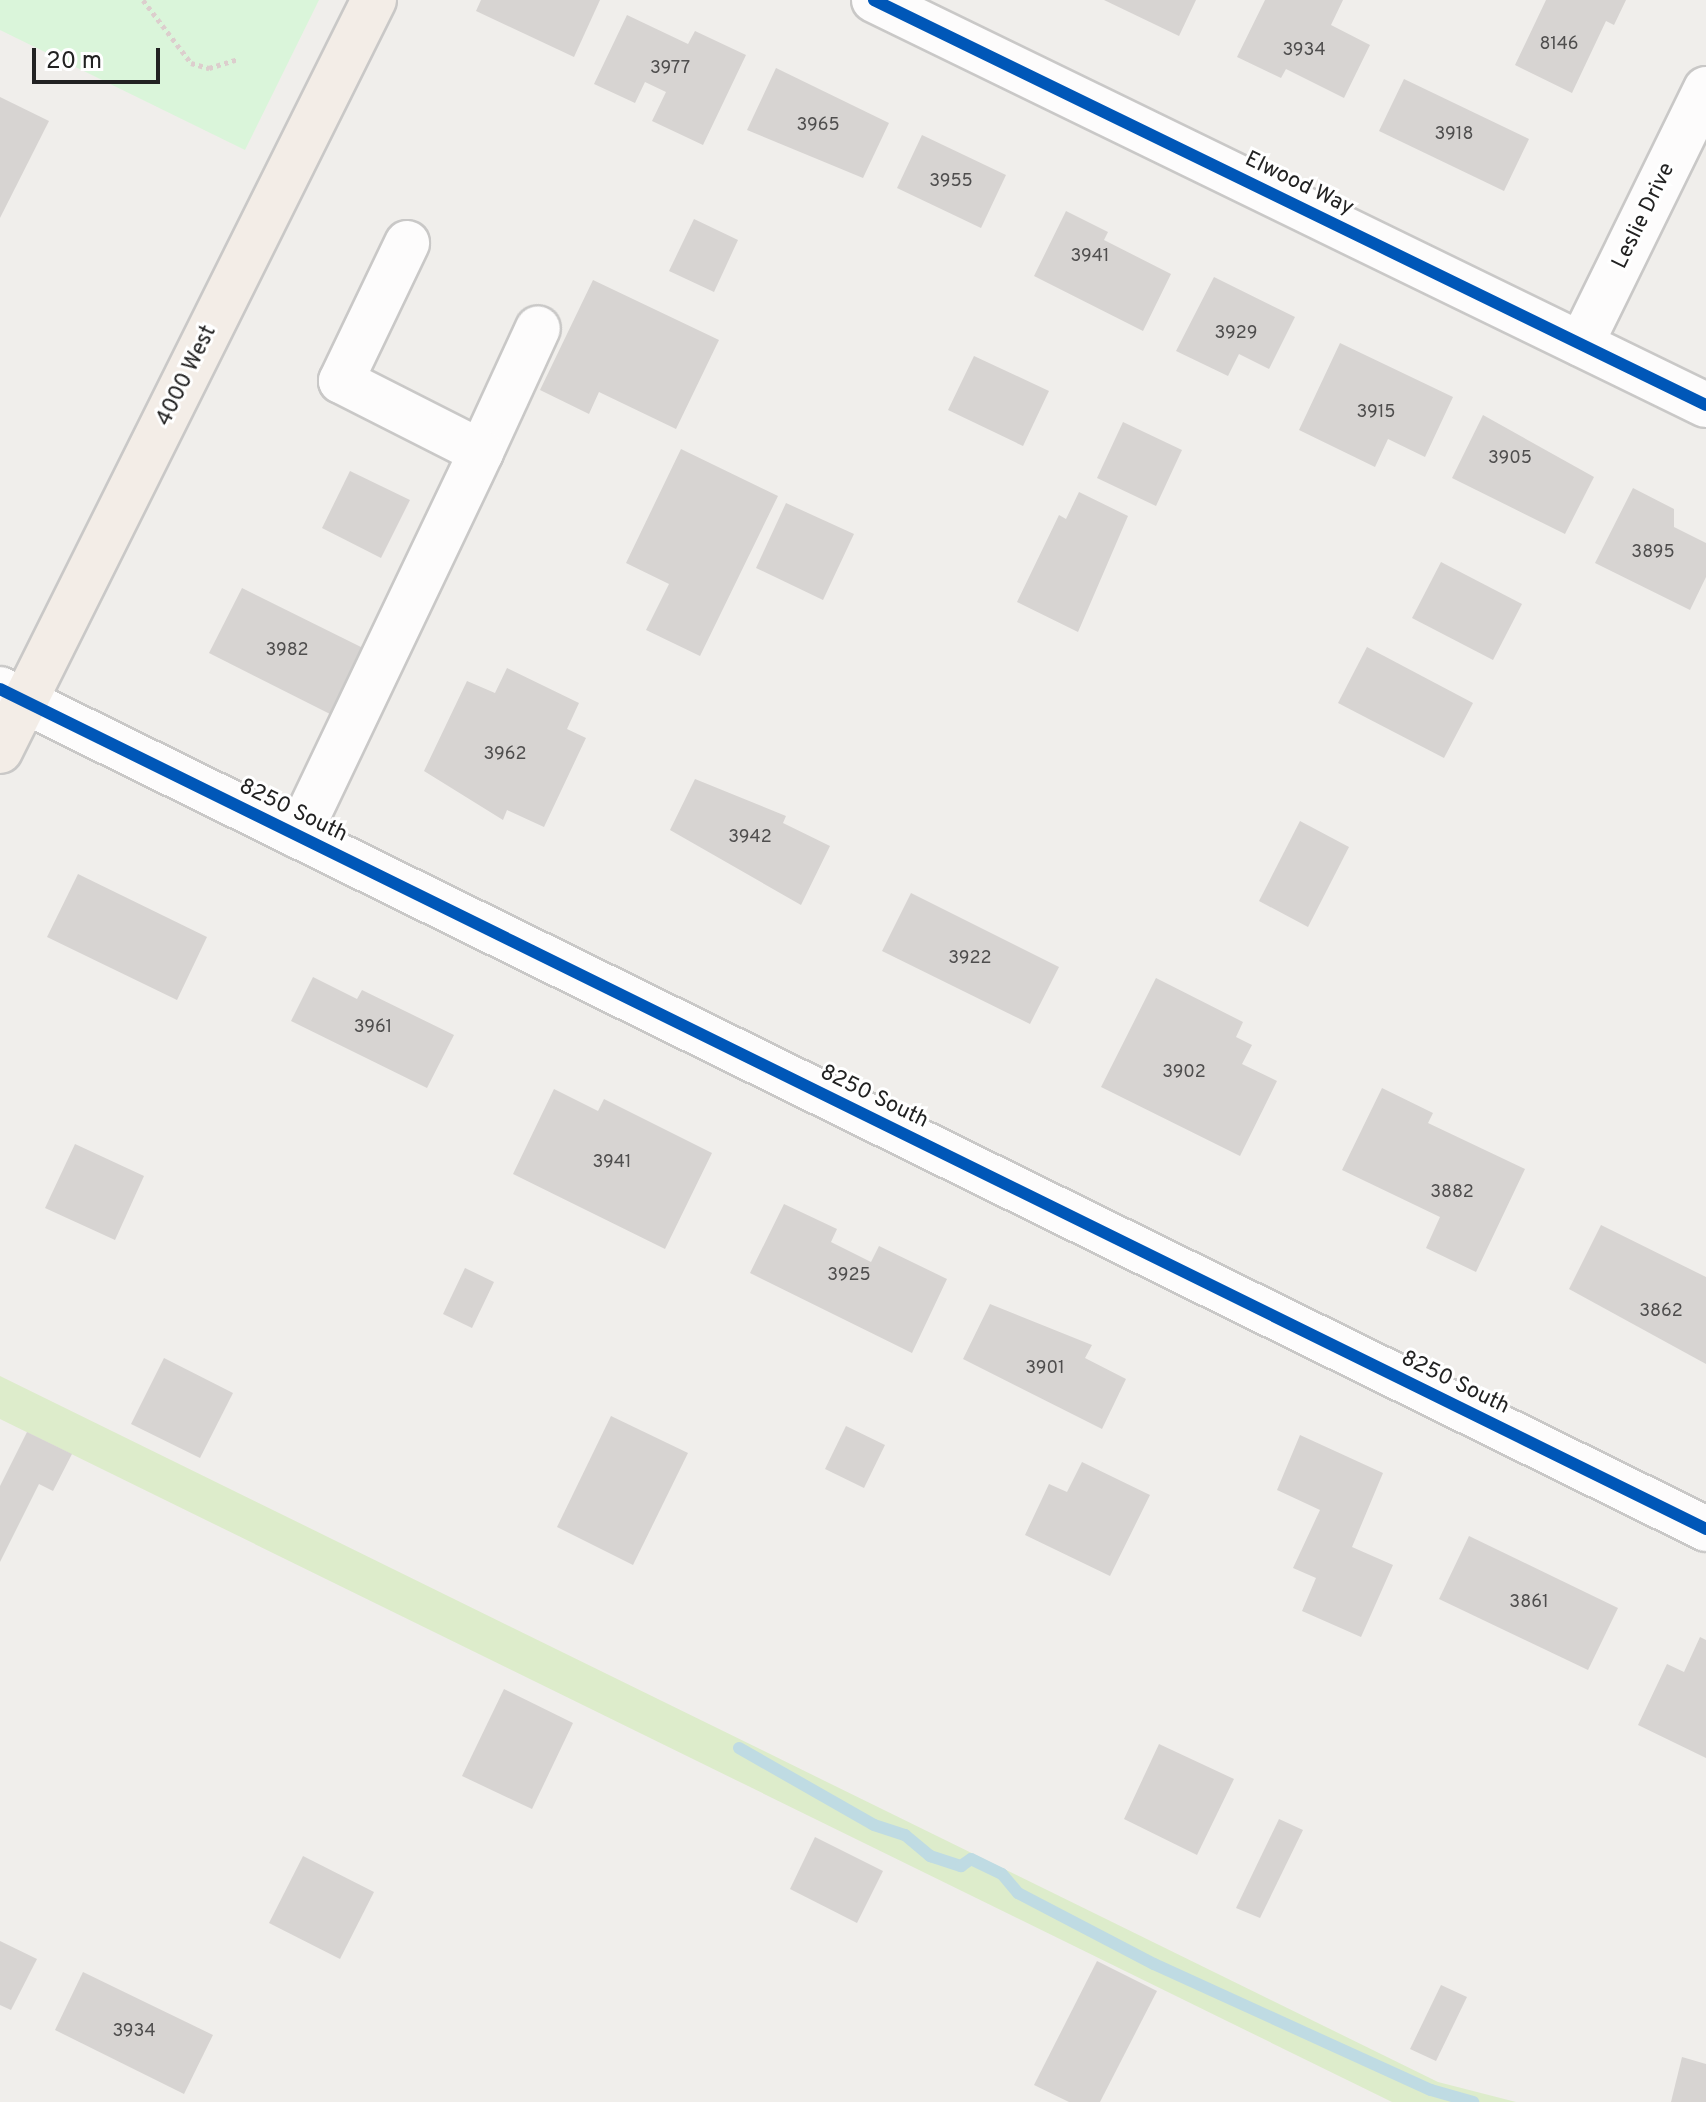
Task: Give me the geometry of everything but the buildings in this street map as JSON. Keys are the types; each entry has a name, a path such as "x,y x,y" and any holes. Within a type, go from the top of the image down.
{"main road":[{"name":"4000 West","path":"0,751 12,695 374,0"}],"street":[{"name":"Elwood Way","path":"874,0 1706,405"},
{"name":"Leslie Drive","path":"1581,344 1706,89"},
{"path":"407,243 341,381 481,452"},
{"path":"298,836 538,328"},
{"name":"8250 South","path":"12,695 1706,1529"}],"path":[{"path":"143,0 191,63 209,68 239,59"}],"green space":[{"path":"0,0 319,0 245,150 0,30"},
{"path":"0,1376 1438,2082 1516,2102 1392,2102 0,1419"}],"waterway":[{"path":"739,1748 874,1825 905,1835 930,1856 961,1866 971,1859 1002,1874 1018,1893 1154,1964 1431,2090 1473,2102"}],"cycle path":[{"path":"874,0 1706,405"},
{"path":"0,689 1706,1529"}]}
